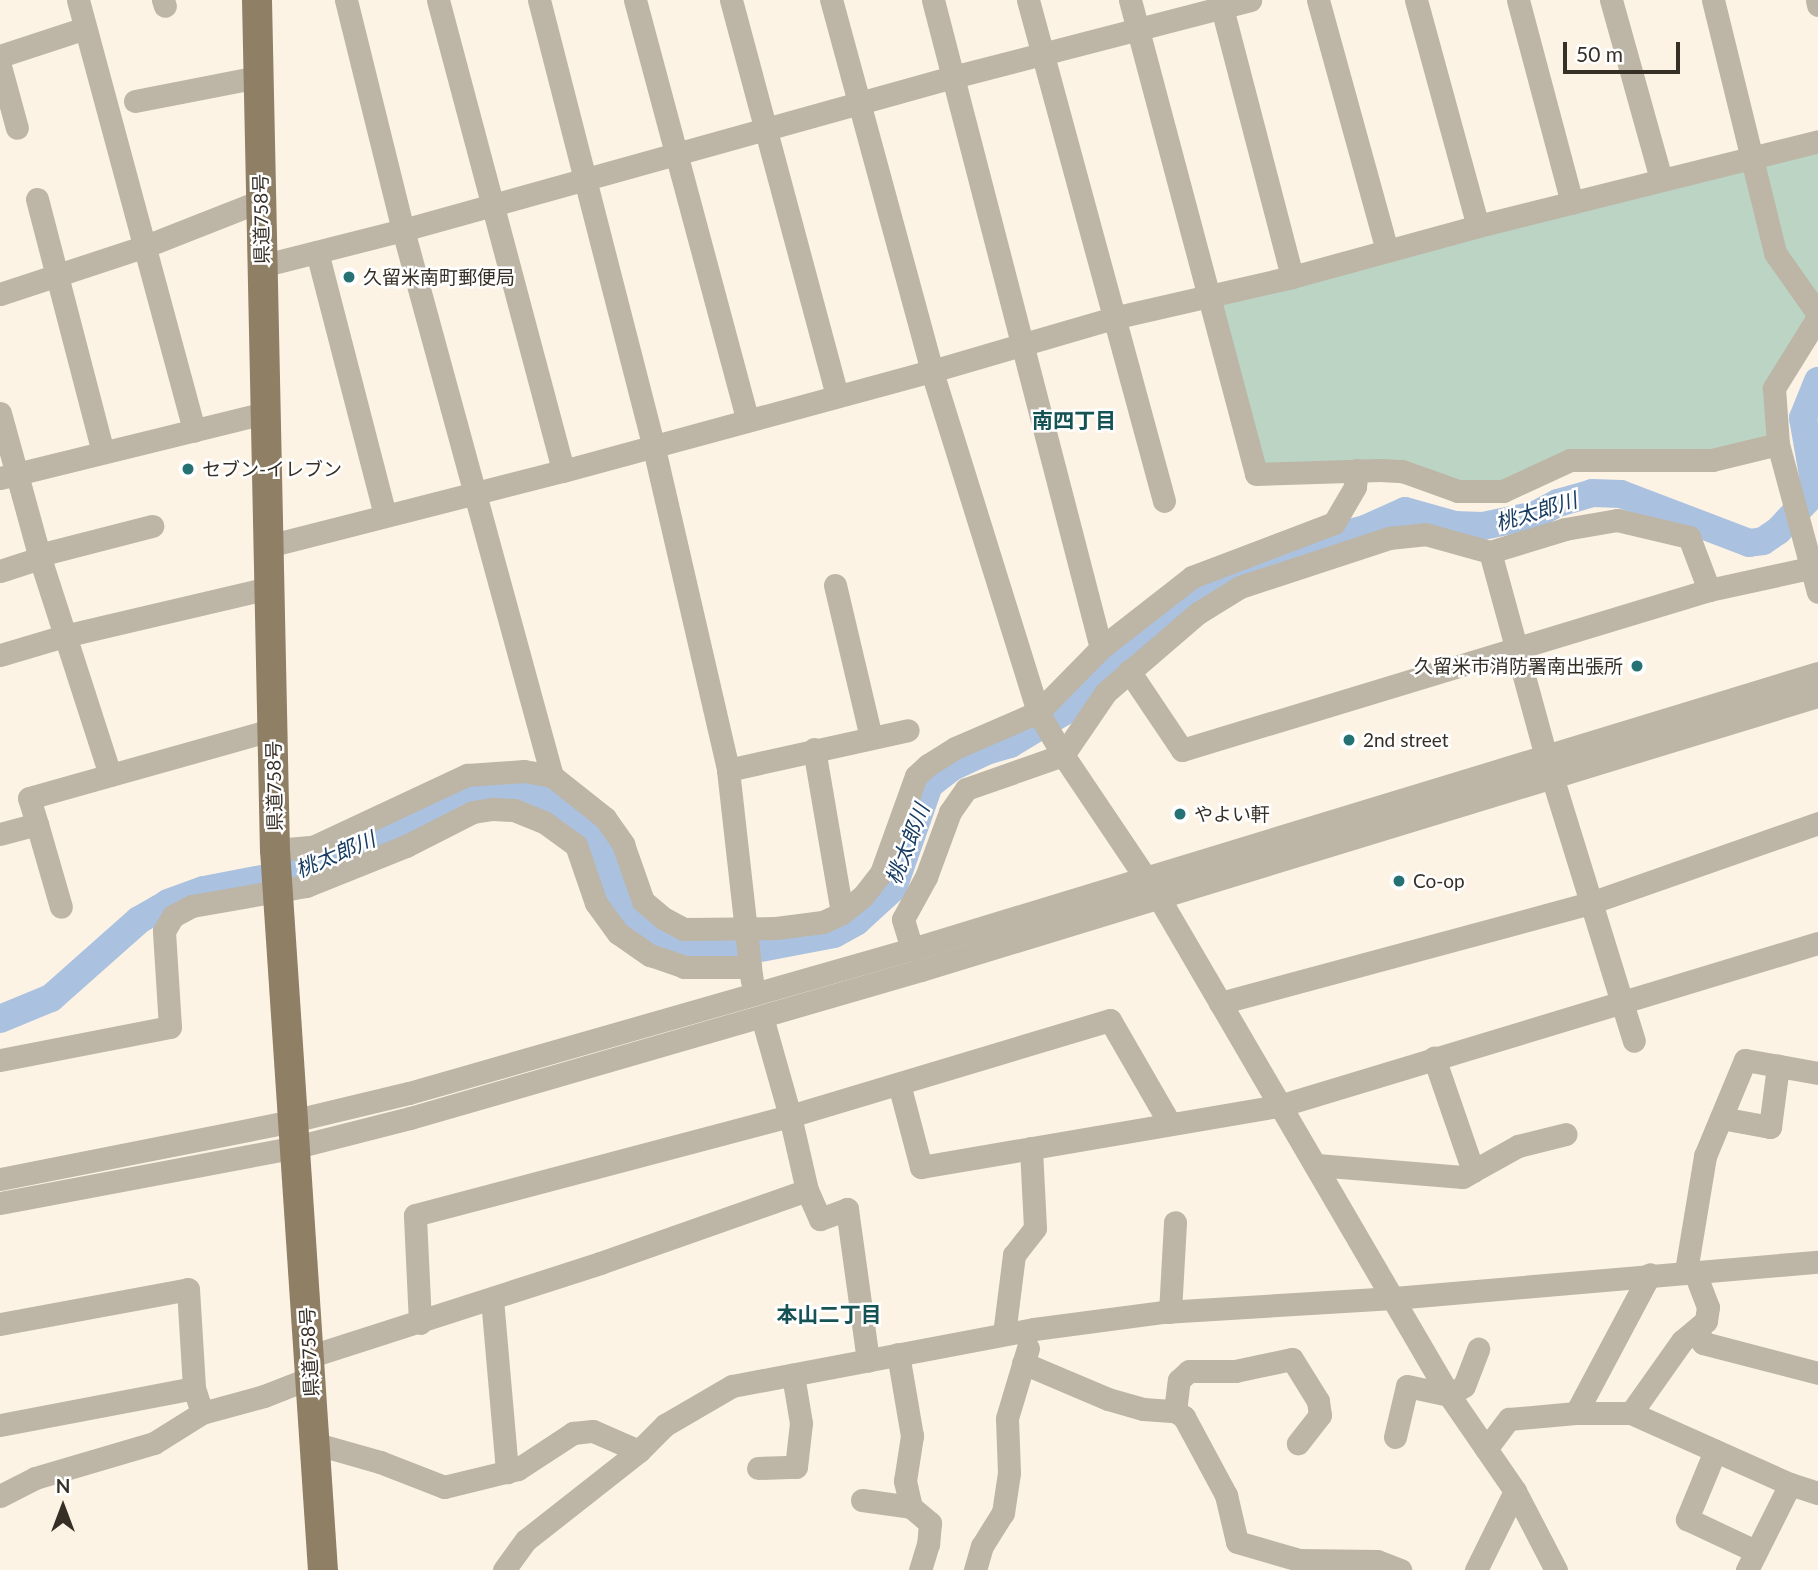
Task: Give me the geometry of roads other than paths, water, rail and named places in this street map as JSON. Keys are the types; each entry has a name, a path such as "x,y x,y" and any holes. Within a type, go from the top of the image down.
{"main road":[{"name":"県道758号","path":"257,0 275,850 323,1570"}],"street":[{"path":"78,0 194,431"},
{"path":"346,0 403,230 552,776"},
{"path":"438,0 563,471"},
{"path":"539,0 587,178 653,444 729,770 753,994"},
{"path":"635,0 747,419"},
{"path":"731,0 837,396"},
{"path":"831,0 932,371 1038,712 1058,748 1160,898 1448,1395 1515,1491 1556,1570"},
{"path":"933,0 1101,648"},
{"path":"1028,0 1164,500"},
{"path":"1130,0 1256,474 1402,471 1458,491 1503,491 1570,460 1712,460 1778,444"},
{"path":"261,266 403,230 953,76 1043,55 1221,4 1250,0"},
{"path":"1318,0 1387,251"},
{"path":"1416,0 1478,226"},
{"path":"1518,0 1572,203"},
{"path":"1611,0 1661,179"},
{"path":"1713,0 1775,253 1818,315 1774,388 1778,444 1790,497 1811,555 1818,592"},
{"path":"1817,0 1818,5"},
{"path":"1221,4 1292,276"},
{"path":"0,56 85,28"},
{"path":"0,66 17,128"},
{"path":"135,101 258,77"},
{"path":"268,546 385,514 563,471 653,444 932,371 1113,318 1292,276 1661,179 1754,159 1818,141"},
{"path":"37,199 103,452"},
{"path":"0,294 146,246 260,201"},
{"path":"317,252 385,514"},
{"path":"0,412 9,475 39,556 110,775"},
{"path":"9,475 265,413"},
{"path":"275,850 313,847 467,775 524,771 552,776 605,818 623,844 643,901 663,918 684,929 748,929 823,922 842,913 863,896 881,873 916,776 928,765 955,748 1038,712 1101,648 1192,577 1334,523 1356,487 1357,470"},
{"path":"912,949 903,919 926,877 950,812 966,789 1058,748 1129,671 1198,613 1240,587 1389,538 1425,534 1490,552 1565,529 1617,520 1689,537 1709,590"},
{"path":"0,571 39,556 152,526"},
{"path":"1490,552 1590,903 1634,1041"},
{"path":"1129,671 1182,750 1709,590 1811,555"},
{"path":"835,585 871,737"},
{"path":"0,655 64,636 268,588"},
{"path":"0,1179 411,1118 1160,898 1818,673"},
{"path":"0,1203 294,1134 409,1093 912,949 1145,879 1550,766 1818,696"},
{"path":"61,907 29,798 274,729"},
{"path":"729,770 814,748 908,730"},
{"path":"814,748 842,913"},
{"path":"0,1060 170,1027 164,931 173,916 192,906 306,886 406,846 473,812 514,810 544,822 576,845 596,903 618,933 650,955 684,967 750,967"},
{"path":"1220,1003 1590,903 1818,823"},
{"path":"0,834 37,824"},
{"path":"899,1084 920,1167 1279,1106 1818,943"},
{"path":"762,1017 790,1116 807,1190 820,1219 847,1209 868,1361"},
{"path":"420,1323 415,1215 790,1116 1110,1020 1170,1124"},
{"path":"1434,1058 1473,1171"},
{"path":"1630,1413 1682,1341 1698,1331 1706,1321 1708,1307 1690,1271 1704,1156 1745,1060 1818,1073"},
{"path":"1721,1118 1770,1127 1778,1066"},
{"path":"1317,1165 1463,1177 1518,1146 1566,1134"},
{"path":"1004,1334 1014,1255 1035,1228 1031,1148"},
{"path":"0,1496 35,1478 154,1443 202,1413 264,1396 311,1367 420,1323 807,1190"},
{"path":"1170,1312 1175,1222"},
{"path":"504,1570 526,1540 639,1451 665,1425 732,1386 1004,1334 1170,1312 1394,1298 1818,1262"},
{"path":"1576,1413 1650,1275"},
{"path":"0,1324 188,1289 194,1388 202,1413"},
{"path":"492,1299 507,1472"},
{"path":"975,1570 982,1546 1003,1513 1009,1473 1007,1418 1034,1329"},
{"path":"1698,1331 1703,1343 1818,1373"},
{"path":"1395,1437 1406,1386 1448,1395 1464,1386 1478,1349"},
{"path":"898,1354 912,1436 905,1481 911,1507"},
{"path":"1175,1411 1179,1380 1189,1371 1235,1371 1292,1359 1318,1401 1320,1415 1298,1443"},
{"path":"1023,1363 1108,1399 1143,1409 1175,1411 1184,1417 1226,1495 1237,1542 1299,1560 1377,1561 1399,1570"},
{"path":"758,1468 796,1467 801,1423 793,1375"},
{"path":"0,1424 194,1388"},
{"path":"1486,1449 1509,1419 1576,1413 1630,1413 1790,1484 1818,1493"},
{"path":"313,1443 380,1462 444,1487 507,1472 555,1448 573,1433 593,1431 639,1451"},
{"path":"1715,1451 1687,1519 1751,1561 1790,1484"},
{"path":"1476,1570 1515,1491"},
{"path":"862,1500 911,1507 930,1523 928,1544 920,1570"}],"waterway":[{"name":"桃太郎川","path":"0,1019 51,998 139,920 168,903 204,890 304,871 340,858 459,795 481,789 523,788 574,812 593,834 623,906 640,927 668,943 701,951 734,953 834,934 857,921 893,888 929,785 952,767 986,751 1010,744 1063,712 1126,649 1196,591 1331,538 1365,529 1405,511 1455,525 1483,526 1535,515 1558,503 1592,493 1621,494 1749,543 1763,541 1778,531 1807,500 1814,481 1803,418 1818,381"}],"place":[{"name":"久留米南町郵便局","path":"349,277"},
{"name":"セブン-イレブン","path":"188,469"},
{"name":"久留米市消防署南出張所","path":"1637,666"},
{"name":"2nd street","path":"1349,740"},
{"name":"やよい軒","path":"1180,814"},
{"name":"Co-op","path":"1399,881"}],"district":[{"name":"南四丁目","path":"1074,420"},
{"name":"本山二丁目","path":"829,1314"}]}
